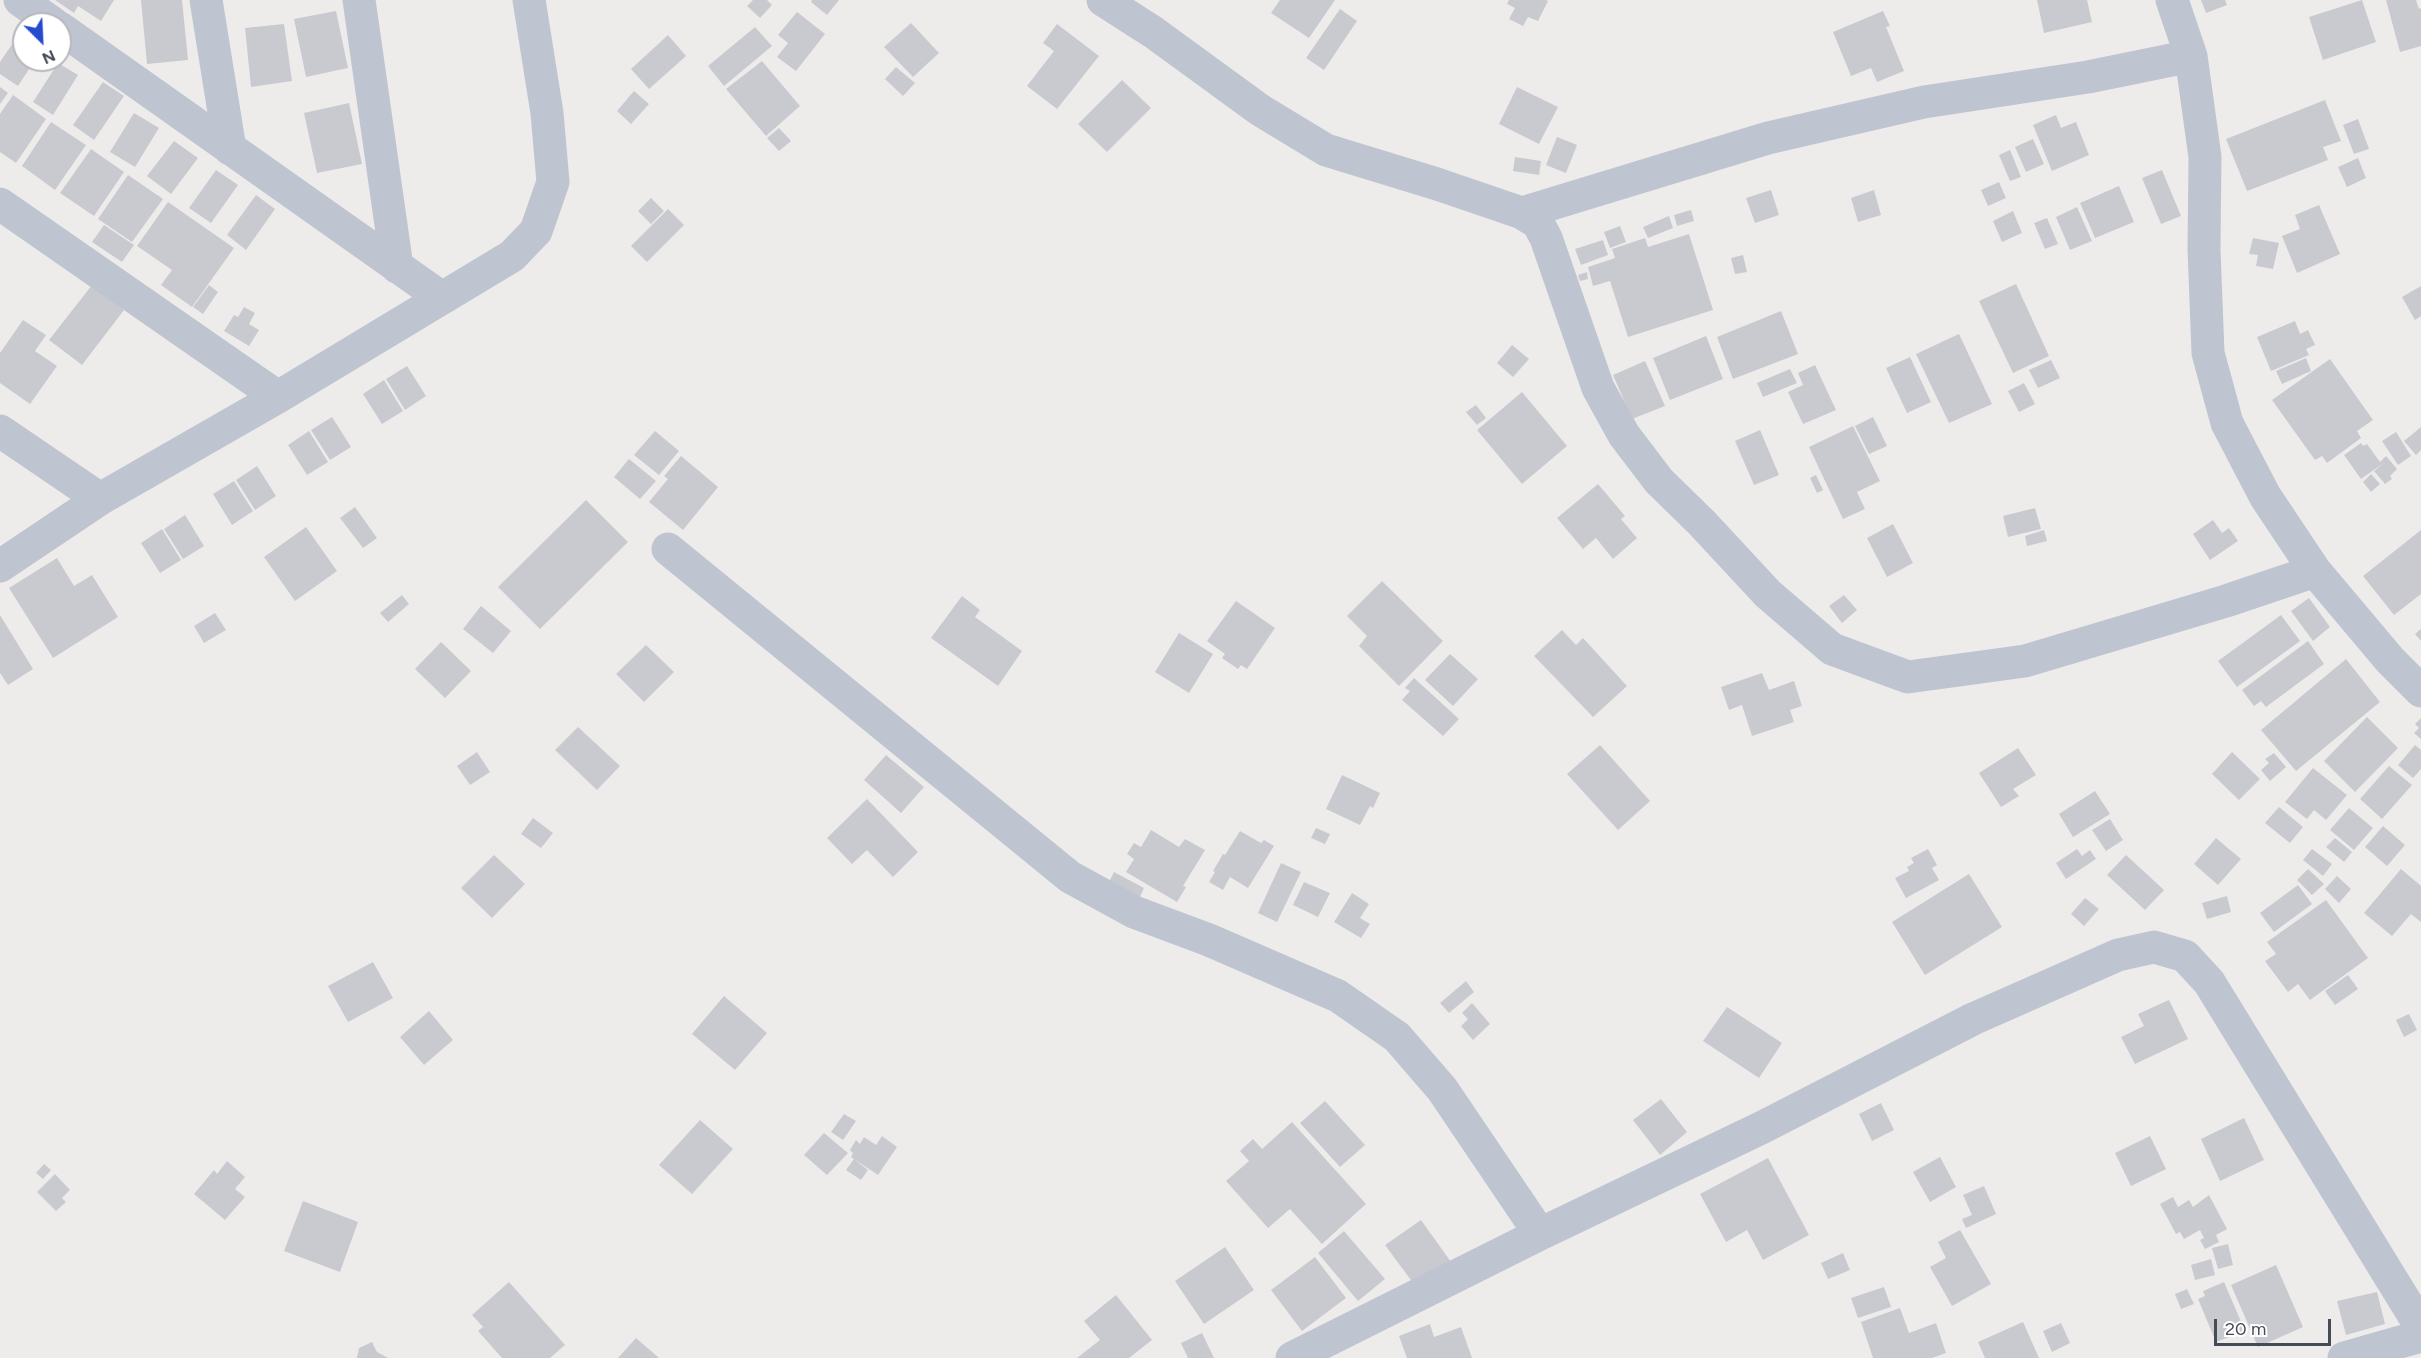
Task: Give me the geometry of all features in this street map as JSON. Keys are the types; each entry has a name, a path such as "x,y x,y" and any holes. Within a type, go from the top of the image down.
{"street":[{"path":"20,0 37,12"},
{"path":"206,0 230,149"},
{"path":"358,0 397,267"},
{"path":"0,566 100,499 278,397 512,256 536,231 553,182 547,113 529,0"},
{"path":"1103,0 1153,32 1260,110 1326,150 1522,213 1538,223 1546,238 1598,388 1624,435 1659,481 1768,594 1832,649 1908,677 2025,661 2226,601 2315,571"},
{"path":"2172,0 2191,56 2205,157 2204,249 2208,353 2227,423 2265,496 2315,571 2390,660 2421,691"},
{"path":"72,37 442,298"},
{"path":"1522,213 1790,133 1924,102 2088,77 2191,56"},
{"path":"0,204 278,397"},
{"path":"0,431 100,499"},
{"path":"668,549 1070,877 1134,912 1209,940 1338,996 1397,1037 1442,1089 1540,1234"},
{"path":"1292,1358 1540,1234 1763,1127 1973,1019 2118,955 2154,947 2184,956 2209,982 2421,1328"},
{"path":"2344,1358 2421,1336"}],"building":[{"path":"55,0 114,0 101,21 78,6 74,13"},
{"path":"141,0 182,0 188,60 147,64"},
{"path":"753,0 767,0 772,5 760,18 747,6"},
{"path":"812,0 839,0 827,15 811,2"},
{"path":"1280,0 1335,0 1309,38 1271,13"},
{"path":"1509,0 1548,1 1538,21 1528,17 1523,26 1509,19 1515,8 1507,4"},
{"path":"2037,0 2087,0 2092,22 2044,33"},
{"path":"2201,0 2225,0 2227,5 2206,13"},
{"path":"2362,0 2376,42 2323,60 2309,17"},
{"path":"2386,0 2416,0 2419,9 2421,8 2421,46 2400,52"},
{"path":"1340,9 1357,21 1324,70 1306,58"},
{"path":"336,11 348,68 306,77 294,19"},
{"path":"1883,11 1890,26 1886,27 1904,71 1877,82 1871,68 1851,76 1833,32"},
{"path":"797,12 825,34 796,71 777,57 788,43 778,35"},
{"path":"911,23 939,53 913,77 884,47"},
{"path":"284,24 292,81 251,87 245,28"},
{"path":"1057,24 1099,56 1057,109 1027,86 1054,51 1043,43"},
{"path":"755,27 772,46 724,86 708,66"},
{"path":"668,35 686,56 649,89 631,69"},
{"path":"12,44 12,72 27,72 18,86 0,74 0,62"},
{"path":"762,61 800,106 766,136 726,89"},
{"path":"896,67 915,83 903,96 885,79"},
{"path":"72,71 78,75 53,115 33,102 52,72"},
{"path":"1122,80 1151,108 1107,152 1078,124"},
{"path":"103,82 124,96 94,140 73,125"},
{"path":"0,87 8,93 0,104"},
{"path":"1517,87 1558,107 1539,144 1499,124"},
{"path":"634,91 649,104 631,124 617,111"},
{"path":"13,95 46,119 16,163 0,152 0,114"},
{"path":"2325,100 2341,141 2323,147 2328,160 2247,191 2226,139"},
{"path":"349,103 362,164 317,173 304,113"},
{"path":"134,113 159,128 135,167 110,152"},
{"path":"2056,115 2061,128 2076,122 2089,155 2052,171 2033,125"},
{"path":"2358,119 2369,149 2354,154 2343,125"},
{"path":"51,122 86,145 55,190 22,166"},
{"path":"779,128 791,141 779,151 767,138"},
{"path":"1557,137 1577,145 1566,173 1546,165"},
{"path":"2033,139 2044,164 2026,172 2015,147"},
{"path":"174,141 198,158 171,194 147,176"},
{"path":"91,149 124,172 94,216 60,193"},
{"path":"2010,150 2021,177 2010,181 1999,155"},
{"path":"1515,157 1541,161 1539,175 1513,171"},
{"path":"2358,158 2366,178 2347,187 2338,167"},
{"path":"216,170 238,185 211,223 189,208"},
{"path":"2162,170 2181,216 2161,224 2142,178"},
{"path":"128,175 163,199 132,242 98,219"},
{"path":"1999,182 2006,198 1988,206 1981,190"},
{"path":"2119,186 2134,222 2095,238 2080,203"},
{"path":"1771,190 1779,215 1755,223 1746,198"},
{"path":"1874,190 1881,215 1858,222 1851,198"},
{"path":"256,195 275,209 246,250 227,235"},
{"path":"651,198 664,211 651,224 638,211"},
{"path":"168,202 234,248 192,307 161,285 172,270 137,246"},
{"path":"2319,205 2340,254 2297,273 2282,236 2300,229 2295,215"},
{"path":"2077,207 2092,241 2070,250 2056,217"},
{"path":"668,209 684,225 647,262 631,246"},
{"path":"1691,210 1694,221 1677,226 1674,215"},
{"path":"2013,211 2022,233 2002,242 1993,221"},
{"path":"1669,216 1673,228 1648,238 1643,227"},
{"path":"2047,218 2058,244 2045,249 2034,223"},
{"path":"104,225 134,245 122,262 92,242"},
{"path":"1620,226 1626,242 1610,248 1604,232"},
{"path":"1689,234 1713,310 1628,337 1610,281 1593,286 1588,267 1615,258 1612,249 1645,238 1648,247"},
{"path":"2253,238 2279,243 2273,269 2256,266 2258,255 2249,254"},
{"path":"1603,240 1608,255 1581,265 1575,249"},
{"path":"1743,255 1747,272 1735,274 1731,258"},
{"path":"1587,272 1588,279 1580,281 1578,275"},
{"path":"2016,284 2049,356 2013,373 1979,301"},
{"path":"92,285 124,310 82,365 49,340"},
{"path":"209,285 218,292 203,314 193,307"},
{"path":"2421,286 2421,316 2415,320 2402,297"},
{"path":"244,307 255,313 249,324 259,330 249,346 224,331 234,315 238,317"},
{"path":"1781,311 1798,354 1733,379 1717,337"},
{"path":"23,320 46,335 35,351 57,366 30,404 0,383 0,353"},
{"path":"2295,321 2300,334 2308,330 2315,345 2306,349 2309,355 2271,371 2257,337"},
{"path":"1959,334 1992,404 1949,423 1916,354"},
{"path":"1706,336 1723,379 1670,400 1653,358"},
{"path":"1512,345 1529,359 1513,377 1497,363"},
{"path":"1910,357 1931,402 1907,413 1886,368"},
{"path":"2306,358 2311,371 2282,384 2276,371"},
{"path":"2330,359 2373,420 2357,431 2361,438 2327,463 2322,456 2315,460 2272,400"},
{"path":"2051,360 2060,378 2038,388 2029,370"},
{"path":"1645,361 1665,406 1632,419 1613,375"},
{"path":"1815,365 1836,410 1803,424 1788,392 1803,385 1798,373"},
{"path":"407,366 426,396 405,410 386,379"},
{"path":"1790,369 1797,383 1763,397 1757,383"},
{"path":"384,380 403,411 382,424 363,394"},
{"path":"2024,383 2035,404 2019,412 2008,391"},
{"path":"1522,392 1567,446 1522,484 1477,430"},
{"path":"1476,405 1486,418 1477,425 1466,412"},
{"path":"332,417 351,447 330,460 311,430"},
{"path":"1873,417 1887,446 1869,454 1855,426"},
{"path":"1853,426 1880,481 1857,492 1865,509 1843,519 1809,447"},
{"path":"2421,427 2421,450 2416,455 2404,441"},
{"path":"1760,430 1779,475 1754,485 1735,441"},
{"path":"309,431 328,462 307,475 288,445"},
{"path":"655,431 679,451 659,475 634,455"},
{"path":"2396,432 2411,456 2398,465 2382,441"},
{"path":"2361,443 2363,446 2367,444 2380,462 2386,456 2397,469 2390,476 2392,479 2385,484 2374,471 2385,462 2361,479 2344,455"},
{"path":"681,456 718,487 683,530 649,502 668,479 664,476"},
{"path":"629,459 656,481 640,499 614,477"},
{"path":"257,466 276,496 255,510 236,480"},
{"path":"2371,474 2380,484 2371,492 2363,482"},
{"path":"1816,475 1823,490 1817,493 1810,478"},
{"path":"234,481 253,511 232,525 213,494"},
{"path":"1598,484 1625,516 1621,519 1637,538 1613,559 1596,538 1583,549 1557,518"},
{"path":"586,500 628,542 540,629 498,587"},
{"path":"355,507 377,538 363,548 340,518"},
{"path":"2035,508 2041,529 2008,537 2003,516"},
{"path":"185,515 204,546 183,559 164,529"},
{"path":"2213,520 2222,533 2229,528 2238,541 2210,560 2193,534"},
{"path":"1893,524 1913,563 1887,577 1867,538"},
{"path":"306,527 337,571 295,601 264,557"},
{"path":"162,529 181,560 160,573 141,543"},
{"path":"2044,530 2047,541 2027,546 2025,536"},
{"path":"2421,530 2421,594 2394,615 2363,576"},
{"path":"57,558 74,586 92,575 118,617 53,658 9,588"},
{"path":"1382,581 1443,641 1399,686 1359,646 1367,636 1347,616"},
{"path":"402,595 409,604 388,622 380,613"},
{"path":"1844,595 1857,610 1842,623 1829,606"},
{"path":"962,596 980,610 975,617 1022,651 998,686 931,638"},
{"path":"2309,598 2330,627 2313,641 2291,611"},
{"path":"1236,601 1275,628 1247,669 1241,665 1238,669 1222,658 1225,654 1207,641"},
{"path":"481,606 511,631 493,653 463,629"},
{"path":"215,613 226,630 204,643 194,626"},
{"path":"0,615 33,669 8,685 0,673"},
{"path":"2281,615 2300,641 2237,687 2218,661"},
{"path":"2421,629 2421,641 2415,634"},
{"path":"1562,630 1576,645 1583,638 1627,686 1593,717 1534,656"},
{"path":"1179,633 1213,654 1189,693 1155,672"},
{"path":"2308,641 2324,664 2266,707 2261,701 2254,706 2242,690"},
{"path":"441,642 471,671 445,698 415,669"},
{"path":"646,645 674,672 644,702 616,674"},
{"path":"1450,654 1478,679 1453,706 1425,680"},
{"path":"2346,659 2380,702 2296,771 2261,730"},
{"path":"1762,673 1769,690 1794,681 1802,706 1790,710 1794,722 1752,736 1742,705 1729,710 1721,687"},
{"path":"1414,678 1459,719 1443,736 1402,700 1410,691 1405,688"},
{"path":"2367,717 2398,748 2355,792 2324,761"},
{"path":"2421,718 2421,739 2414,733 2419,728 2415,724"},
{"path":"578,727 620,766 597,790 555,750"},
{"path":"1600,745 1650,801 1618,830 1567,774"},
{"path":"2415,745 2421,750 2421,769 2413,778 2398,765"},
{"path":"2018,748 2036,775 2013,789 2019,796 2001,807 1979,773"},
{"path":"477,752 490,772 470,785 457,766"},
{"path":"2232,752 2260,779 2239,800 2212,774"},
{"path":"2274,753 2286,767 2270,781 2261,770 2269,763 2265,759"},
{"path":"886,755 924,787 901,813 864,780"},
{"path":"2389,766 2412,785 2382,819 2360,799"},
{"path":"2313,768 2347,795 2326,820 2314,810 2307,819 2285,802"},
{"path":"1342,775 1380,793 1373,808 1370,806 1360,825 1326,809"},
{"path":"2095,791 2110,814 2073,837 2059,814"},
{"path":"867,799 918,852 893,877 867,850 852,864 827,838"},
{"path":"2279,807 2303,827 2290,843 2265,823"},
{"path":"2349,808 2373,828 2354,850 2330,830"},
{"path":"533,818 553,833 541,848 521,834"},
{"path":"2110,819 2123,840 2106,851 2092,830"},
{"path":"2383,826 2405,845 2387,866 2365,847"},
{"path":"1316,828 1330,834 1325,844 1311,838"},
{"path":"1151,830 1179,847 1185,839 1205,850 1183,886 1186,887 1177,902 1126,872 1134,859 1127,854 1134,843 1141,847"},
{"path":"1240,831 1261,843 1264,840 1274,846 1248,888 1230,877 1223,890 1209,882 1223,854 1225,855"},
{"path":"2216,838 2241,859 2218,885 2194,864"},
{"path":"2335,838 2352,852 2344,862 2326,847"},
{"path":"1928,849 1937,865 1932,868 1939,880 1906,898 1895,878 1909,871 1907,867 1914,863 1911,858"},
{"path":"2077,849 2082,856 2090,850 2096,859 2066,879 2056,863"},
{"path":"2312,849 2332,864 2323,876 2303,860"},
{"path":"494,855 525,884 492,918 461,888"},
{"path":"2126,855 2164,890 2145,910 2107,875"},
{"path":"1281,863 1301,872 1277,922 1258,913"},
{"path":"2308,869 2324,884 2312,895 2297,880"},
{"path":"2401,869 2421,886 2421,922 2411,914 2392,936 2364,913"},
{"path":"1114,872 1144,888 1139,899 1109,882"},
{"path":"1969,874 2002,927 1925,975 1892,922"},
{"path":"2337,876 2351,889 2339,903 2325,889"},
{"path":"1304,882 1330,893 1318,917 1293,905"},
{"path":"2298,885 2312,904 2274,932 2260,913"},
{"path":"1352,893 1369,904 1360,918 1370,924 1361,938 1334,922"},
{"path":"2227,896 2231,912 2207,919 2202,903"},
{"path":"2085,898 2099,909 2084,926 2071,914"},
{"path":"2326,900 2368,958 2310,1000 2298,984 2288,992 2265,961 2276,954 2267,942"},
{"path":"373,962 393,998 348,1022 328,986"},
{"path":"2348,975 2358,989 2335,1005 2325,991"},
{"path":"1466,981 1474,992 1449,1013 1440,1003"},
{"path":"724,996 767,1033 735,1070 692,1034"},
{"path":"2169,1000 2188,1039 2135,1064 2121,1037 2144,1026 2138,1014"},
{"path":"1472,1003 1490,1024 1473,1040 1461,1026 1468,1019 1462,1013"},
{"path":"1727,1007 1782,1043 1759,1078 1703,1041"},
{"path":"429,1011 453,1040 424,1065 400,1037"},
{"path":"2409,1014 2417,1030 2404,1037 2396,1020"},
{"path":"1661,1099 1687,1132 1660,1155 1633,1120"},
{"path":"1325,1101 1365,1145 1340,1167 1300,1123"},
{"path":"1881,1103 1894,1130 1872,1141 1859,1114"},
{"path":"844,1114 856,1121 843,1140 831,1132"},
{"path":"2244,1118 2264,1160 2220,1181 2201,1139"},
{"path":"700,1120 733,1149 692,1194 659,1165"},
{"path":"1292,1122 1366,1204 1322,1244 1290,1209 1268,1228 1226,1181 1249,1161 1240,1151 1253,1139 1262,1149"},
{"path":"824,1133 848,1153 827,1175 804,1155"},
{"path":"882,1136 897,1147 878,1175 851,1157 853,1153 850,1150 856,1140 860,1144 864,1137 876,1145"},
{"path":"2150,1136 2166,1169 2131,1186 2115,1153"},
{"path":"1940,1157 1956,1187 1930,1202 1913,1172"},
{"path":"1768,1158 1809,1235 1763,1260 1747,1230 1726,1242 1700,1194"},
{"path":"854,1159 868,1170 861,1180 846,1170"},
{"path":"227,1161 245,1177 235,1189 245,1197 225,1220 194,1194 214,1170 217,1174"},
{"path":"44,1164 51,1170 43,1179 36,1173"},
{"path":"55,1174 70,1190 62,1198 66,1202 56,1211 37,1192"},
{"path":"1984,1186 1996,1214 1966,1228 1962,1219 1972,1215 1963,1195"},
{"path":"2209,1195 2227,1229 2216,1235 2219,1242 2205,1249 2200,1240 2204,1238 2200,1230 2184,1239 2180,1232 2176,1234 2160,1204 2173,1197 2178,1207 2189,1200 2193,1207"},
{"path":"303,1201 358,1222 340,1272 284,1251"},
{"path":"1421,1220 1451,1262 1416,1287 1385,1245"},
{"path":"1960,1230 1991,1284 1952,1306 1930,1267 1946,1258 1938,1242"},
{"path":"1344,1231 1385,1279 1358,1301 1318,1253"},
{"path":"2228,1244 2233,1265 2218,1269 2212,1248"},
{"path":"1225,1247 1254,1290 1204,1324 1175,1281"},
{"path":"1843,1253 1850,1270 1828,1279 1821,1263"},
{"path":"1315,1257 1346,1298 1302,1331 1271,1290"},
{"path":"2211,1259 2215,1275 2195,1280 2191,1265"},
{"path":"2276,1265 2303,1327 2258,1347 2231,1285"},
{"path":"509,1282 565,1345 550,1358 502,1358 478,1331 483,1327 472,1315"},
{"path":"2224,1282 2245,1331 2216,1342 2198,1299 2205,1296 2203,1291"},
{"path":"1884,1287 1891,1307 1858,1318 1851,1298"},
{"path":"2187,1289 2194,1304 2181,1309 2175,1294"},
{"path":"2377,1292 2385,1324 2346,1335 2337,1301"},
{"path":"1116,1295 1152,1340 1129,1358 1077,1358 1100,1340 1084,1321"},
{"path":"1900,1308 1909,1333 1936,1323 1946,1353 1932,1358 1873,1358 1861,1322"},
{"path":"2023,1322 2039,1358 1985,1358 1978,1342"},
{"path":"2061,1323 2070,1343 2052,1352 2043,1331"},
{"path":"1430,1324 1434,1337 1461,1327 1472,1358 1407,1358 1399,1336"},
{"path":"1202,1333 1214,1358 1188,1358 1181,1343"},
{"path":"636,1338 659,1358 618,1358"},
{"path":"372,1342 377,1352 388,1358 357,1358 359,1348"}]}
